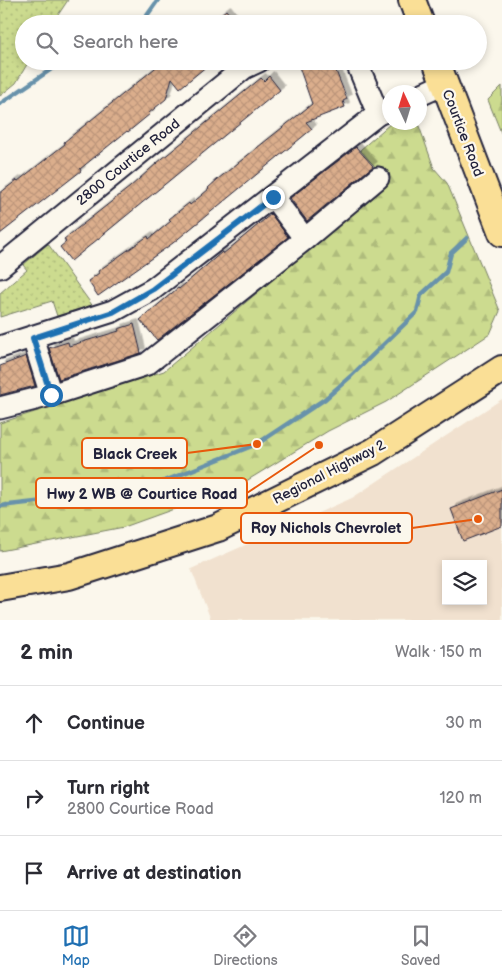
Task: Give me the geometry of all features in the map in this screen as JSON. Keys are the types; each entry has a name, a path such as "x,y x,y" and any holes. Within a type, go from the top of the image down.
{"main road":[{"path":"412,0 418,15"},
{"name":"Courtice Road","path":"440,73 502,233"},
{"name":"Regional Highway 2","path":"0,588 69,576 218,528 373,452 502,369"}],"street":[{"name":"2800 Courtice Road","path":"0,267 242,70"},
{"path":"361,70 382,108"},
{"path":"427,87 440,73"},
{"path":"0,347 113,312 153,289 382,114"},
{"path":"0,408 51,395 147,364 305,239 378,178"},
{"path":"273,197 305,239"},
{"path":"33,338 51,395"}],"shaded area":[{"path":"502,399 502,620 211,620 191,569 352,498"}],"green space":[{"path":"0,0 68,0 58,15 15,15 15,70 24,70 16,83 0,96"},
{"path":"502,86 502,135 488,100"},
{"path":"383,130 420,130 434,168 447,183 500,311 490,334 386,402 328,431 238,486 124,527 0,551 0,423 164,371 389,182 360,150"},
{"path":"48,244 92,305 57,316 52,301 0,317 0,293 27,270 23,265"}],"building":[{"path":"226,10 230,15 220,15"},
{"path":"153,70 202,70 180,88 172,78 166,99 150,114 0,234 0,193 65,144 64,142"},
{"path":"300,70 336,70 347,99 343,101 345,107 306,122 312,129 173,243 98,296 88,281 99,273 98,271 148,236 149,239 171,221 169,219 189,203 190,205 218,179 312,104"},
{"path":"269,76 280,90 71,261 60,247 66,242 64,239 130,187 261,78 264,81"},
{"path":"356,147 373,166 307,221 290,198"},
{"path":"271,214 288,237 157,340 140,320"},
{"path":"134,324 141,353 59,379 49,348 68,342 69,346 119,331 118,329"},
{"path":"26,356 35,386 0,395 0,366"},
{"path":"502,489 502,526 463,541 451,509"}],"waterway":[{"path":"147,15 158,0"},
{"path":"0,104 50,70"},
{"path":"0,506 142,490 257,444 325,399 417,312 421,295 446,272 451,253 467,238"}],"place":[{"name":"Black Creek","path":"257,444"},
{"name":"Hwy 2 WB @ Courtice Road","path":"319,445"},
{"name":"Roy Nichols Chevrolet","path":"478,519"}],"route":[{"path":"51,395 33,338 113,312 153,289 273,197"}]}
